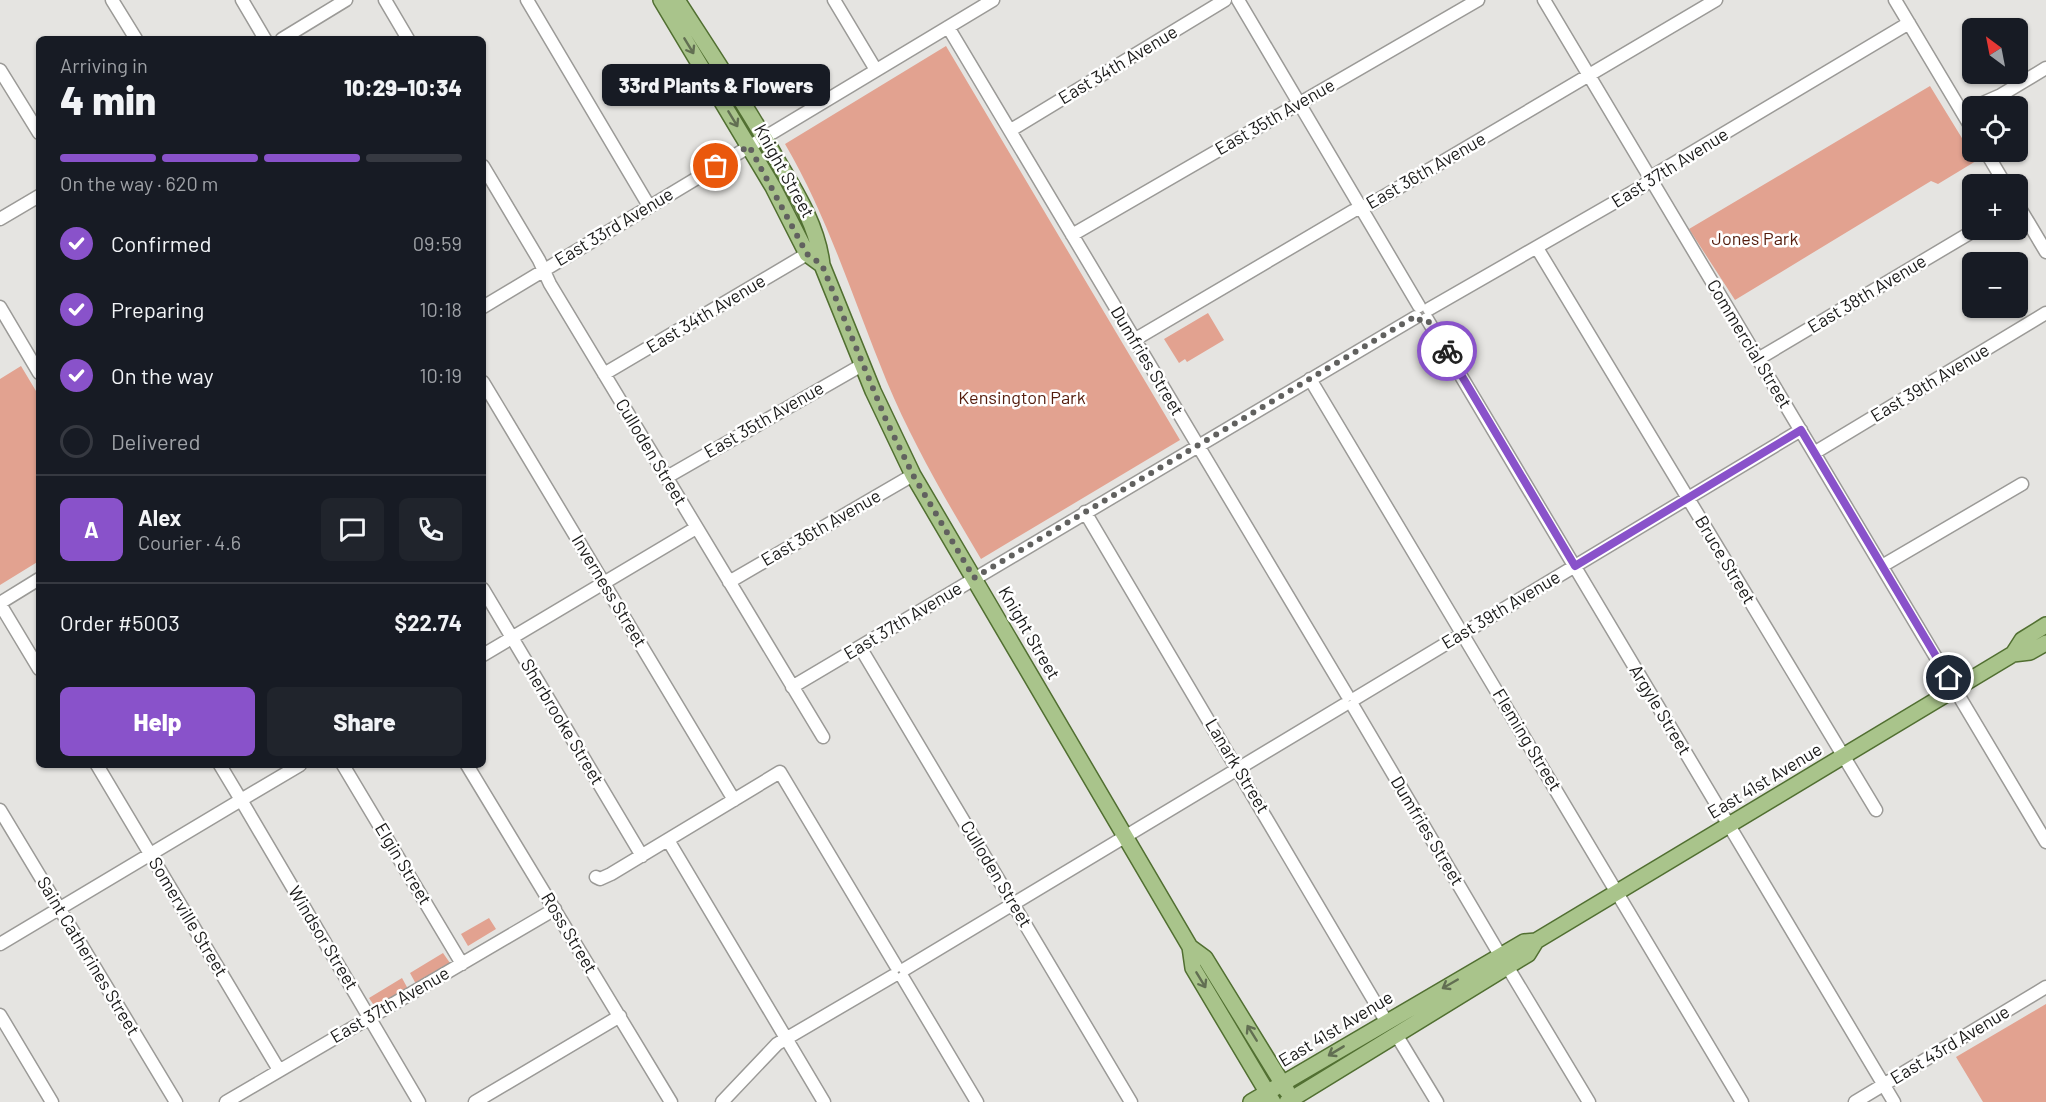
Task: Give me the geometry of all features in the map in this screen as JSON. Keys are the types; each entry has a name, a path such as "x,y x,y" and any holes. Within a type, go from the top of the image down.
{"main road":[{"name":"Knight Street","path":"661,0 749,146 807,254 822,265"},
{"name":"Knight Street","path":"677,0 764,137 803,207 820,248 822,265 862,365 913,475 1190,947 1193,968 1270,1097"},
{"name":"East 41st Avenue","path":"2013,654 2022,640 2046,625"},
{"name":"East 41st Avenue","path":"1251,1102 1270,1097 1283,1083 1386,1021 1504,961 1528,954 1536,941 2013,654 2030,652 2046,643"},
{"name":"Knight Street","path":"1190,947 1205,958 1283,1083 1291,1101"},
{"name":"East 41st Avenue","path":"1291,1101 1397,1036 1504,961"}],"street":[{"path":"112,0 134,36"},
{"path":"242,0 263,36"},
{"path":"287,36 346,0"},
{"path":"385,0 406,36"},
{"path":"526,0 649,206"},
{"path":"834,0 876,70"},
{"name":"East 33rd Avenue","path":"486,306 948,27 978,4 993,0"},
{"name":"East 34th Avenue","path":"1011,130 1226,0"},
{"name":"Argyle Street","path":"1238,0 1894,1102"},
{"name":"East 35th Avenue","path":"1072,235 1478,0"},
{"name":"Commercial Street","path":"1544,0 2046,842"},
{"name":"East 36th Avenue","path":"1134,340 1716,0"},
{"path":"1895,0 1962,102"},
{"name":"East 37th Avenue","path":"792,687 1197,445 1537,248 1909,23"},
{"name":"Dumfries Street","path":"948,27 1589,1102"},
{"path":"2001,95 2046,68"},
{"path":"0,70 36,127"},
{"name":"Culloden Street","path":"486,171 604,374 823,737"},
{"path":"0,219 36,198"},
{"path":"2028,220 2044,245"},
{"name":"East 38th Avenue","path":"1758,359 1962,238"},
{"name":"Bruce Street","path":"1537,248 1876,810"},
{"name":"East 34th Avenue","path":"604,374 807,254"},
{"path":"0,307 36,368"},
{"name":"East 39th Avenue","path":"1814,453 2046,313"},
{"name":"East 35th Avenue","path":"667,477 862,365"},
{"name":"Fleming Street","path":"1310,379 1742,1102"},
{"name":"Inverness Street","path":"486,387 734,800"},
{"name":"East 39th Avenue","path":"722,1102 777,1044 1801,430"},
{"name":"East 36th Avenue","path":"729,582 913,475"},
{"path":"1882,566 2022,483"},
{"name":"Lanark Street","path":"1085,512 1386,1021"},
{"path":"486,653 696,528"},
{"path":"36,581 0,603 36,664"},
{"name":"Sherbrooke Street","path":"486,594 642,856"},
{"name":"Culloden Street","path":"860,647 1131,1102"},
{"name":"Somerville Street","path":"99,768 279,1070"},
{"name":"Windsor Street","path":"222,768 418,1102"},
{"path":"0,944 295,768"},
{"name":"Elgin Street","path":"345,768 462,964"},
{"name":"Ross Street","path":"469,768 671,1102"},
{"path":"596,877 600,879 642,856 780,772 977,1102"},
{"name":"Saint Catherines Street","path":"0,810 176,1102"},
{"path":"668,840 824,1102"},
{"name":"East 37th Avenue","path":"226,1102 555,909"},
{"name":"East 43rd Avenue","path":"1855,1102 2046,987"},
{"path":"0,1015 52,1102"},
{"path":"475,1102 620,1016"},
{"path":"1397,1036 1437,1102"}],"green space":[{"name":"Kensington Park","path":"946,46 1180,440 981,559 931,472 897,405 828,231 801,172 785,144"},
{"name":"Jones Park","path":"1930,86 1962,138 1962,162 1974,162 1938,184 1931,181 1735,300 1689,229"},
{"path":"1208,313 1224,340 1187,362 1185,359 1179,363 1164,339"},
{"path":"21,366 36,391 36,563 0,585 0,379"},
{"path":"489,918 496,929 468,946 461,934"},
{"path":"443,953 450,963 416,984 410,973"},
{"path":"402,978 408,989 375,1007 369,998"},
{"path":"2046,1004 2046,1102 1983,1102 1956,1057"}],"way so far":[{"path":"716,166 749,146 807,254 822,265 886,420 913,475 974,578 1416,316 1420,320 1427,319 1447,351"}],"place":[{"name":"33rd Plants & Flowers","path":"716,166"}],"route":[{"path":"1447,351 1575,566 1801,430 1949,678"}]}
